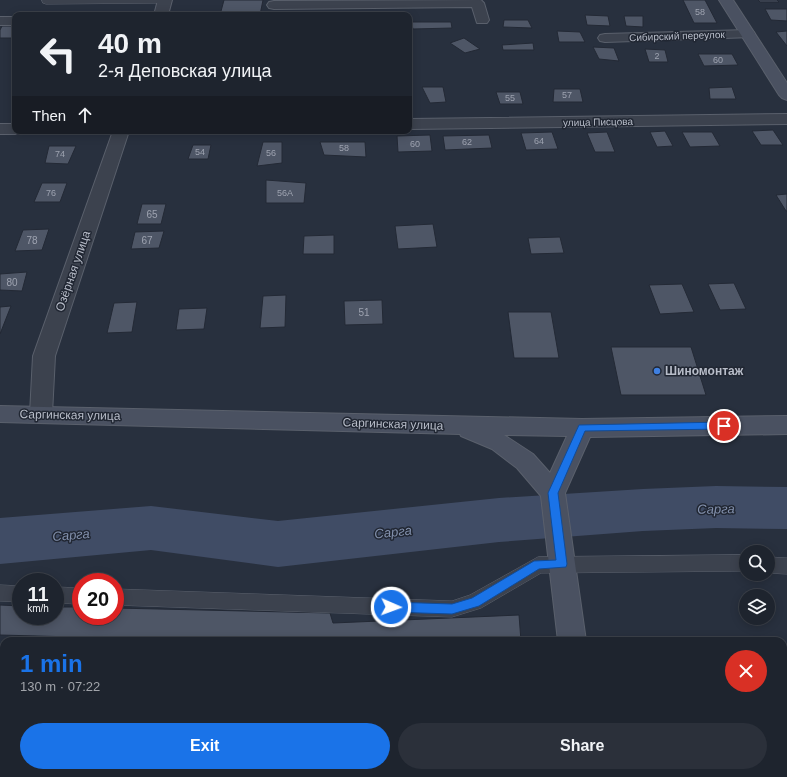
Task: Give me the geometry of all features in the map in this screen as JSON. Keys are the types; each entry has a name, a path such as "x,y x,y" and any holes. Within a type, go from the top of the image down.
{"street":[{"path":"162,12 165,0"},
{"path":"726,0 787,96"},
{"path":"274,7 462,12 477,3 484,26 475,26 462,12"},
{"path":"0,21 12,21"},
{"name":"Сибирский переулок","path":"605,38 748,34"},
{"name":"улица Писцова","path":"412,124 787,119"},
{"path":"0,129 12,129"},
{"name":"Озёрная улица","path":"40,414 44,356 120,134"},
{"name":"Саргинская улица","path":"0,414 582,428 787,425"},
{"path":"458,426 500,443 525,461 553,493"},
{"path":"571,637 553,493 582,428"}],"lane":[{"path":"47,0 46,2 160,0"},
{"path":"124,597 452,609 475,602 538,564 560,553 739,563"},
{"path":"775,565 787,566"},
{"path":"0,593 12,594"}],"building":[{"path":"224,0 263,0 261,12 221,12"},
{"path":"683,0 705,0 717,23 694,23"},
{"path":"758,0 777,0 779,2 760,2"},
{"path":"765,9 787,9 787,21 771,20"},
{"path":"585,15 608,16 610,26 587,25"},
{"path":"624,16 643,16 643,27 626,26"},
{"path":"504,20 528,20 532,28 503,27"},
{"path":"412,22 451,22 452,28 413,29"},
{"path":"2,26 12,26 12,38 0,38 0,30"},
{"path":"557,31 580,32 585,42 559,42"},
{"path":"787,31 787,46 776,32"},
{"path":"464,38 480,49 465,53 450,43"},
{"path":"533,43 534,50 503,50 502,45"},
{"path":"593,47 614,48 619,61 599,59"},
{"path":"645,49 665,50 668,62 649,62"},
{"path":"698,54 732,54 738,65 704,66"},
{"path":"422,87 443,87 446,102 430,103"},
{"path":"732,87 736,99 710,99 709,88"},
{"path":"554,89 580,89 583,102 553,102"},
{"path":"496,92 520,92 523,104 500,104"},
{"path":"773,130 783,145 761,145 752,131"},
{"path":"665,131 673,146 657,147 650,132"},
{"path":"552,132 558,149 526,150 521,133"},
{"path":"607,132 615,152 595,152 587,133"},
{"path":"682,132 712,132 720,146 690,147"},
{"path":"430,135 432,151 398,152 397,136"},
{"path":"489,135 492,148 445,150 443,136"},
{"path":"263,142 282,142 282,163 257,166"},
{"path":"320,142 365,142 366,157 324,155"},
{"path":"193,145 211,145 208,159 188,159"},
{"path":"49,146 76,146 68,164 45,163"},
{"path":"266,180 306,183 304,203 266,203"},
{"path":"42,183 67,183 60,202 34,202"},
{"path":"787,194 787,211 786,211 776,195"},
{"path":"142,204 166,204 161,224 137,224"},
{"path":"433,224 437,247 398,249 395,226"},
{"path":"49,229 42,250 15,251 23,230"},
{"path":"164,231 159,248 131,249 135,232"},
{"path":"334,235 334,254 303,254 304,236"},
{"path":"560,237 564,253 531,254 528,238"},
{"path":"27,272 22,291 0,290 0,274"},
{"path":"734,283 746,309 720,310 708,284"},
{"path":"682,284 694,312 660,314 649,285"},
{"path":"286,295 285,327 260,328 263,296"},
{"path":"382,300 383,324 345,325 344,301"},
{"path":"137,302 132,332 107,333 114,303"},
{"path":"11,306 0,334 0,307"},
{"path":"207,308 204,329 176,330 179,309"},
{"path":"508,312 551,312 559,358 514,358"},
{"name":"Шиномонтаж","path":"611,347 691,347 706,395 621,395"},
{"path":"0,605 12,606 12,625 64,625 64,607 72,607 72,625 124,625 124,608 330,613 333,623 519,615 521,637 73,637 0,635"}],"waterway":[{"name":"Сарга","path":"0,541 151,528 278,544 499,520 643,510 716,507 787,508"}],"place":[{"name":"Шиномонтаж","path":"657,371"}],"route":[{"path":"391,607 452,609 475,602 538,564 562,564 558,542 553,493 582,428 724,426"}]}
